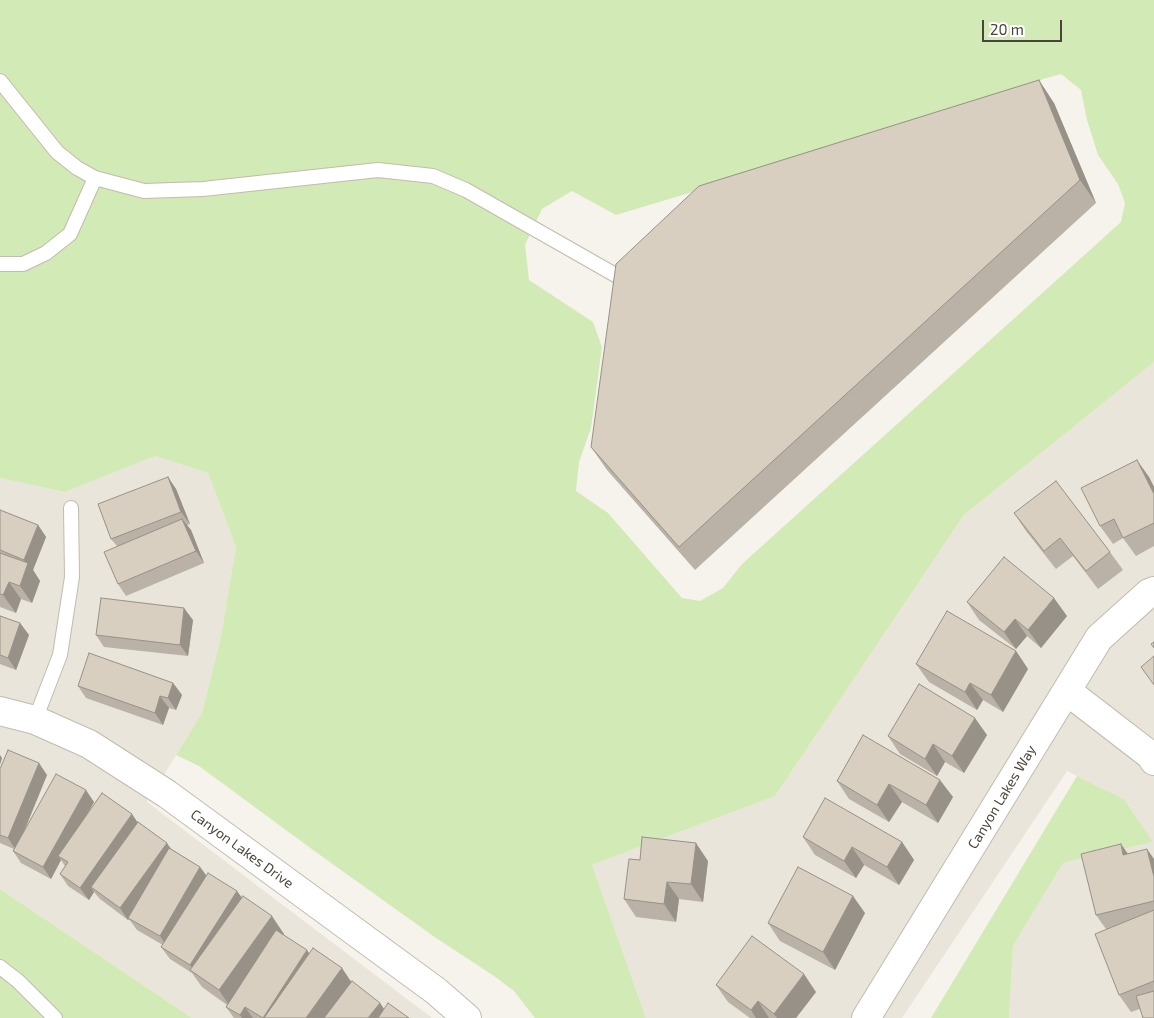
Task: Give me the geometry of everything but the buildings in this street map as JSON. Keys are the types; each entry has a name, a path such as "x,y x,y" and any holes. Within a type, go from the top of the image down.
{"street":[{"name":"Canyon Lakes Way","path":"866,1018 1099,638 1149,593 1154,591"},
{"path":"1067,691 1150,754 1154,760"},
{"name":"Canyon Lakes Drive","path":"0,711 35,720 89,744 167,794 436,991 467,1018"}],"lane":[{"path":"0,81 57,152 77,168 96,178 144,191 203,189 378,170 434,176 466,190 619,277"},
{"path":"0,264 23,264 46,253 70,234 96,178"},
{"path":"35,720 60,656 72,578 71,508"},
{"path":"0,968 18,981 56,1018"}],"shaded area":[{"path":"1154,362 1154,1018 1009,1018 1013,946 1063,863 1153,842 1124,799 1067,771 902,1018 646,1018 592,865 775,796 964,515"},
{"path":"155,456 208,473 236,547 221,636 202,713 147,802 432,1018 192,1018 0,889 0,478 65,492"}],"green space":[{"path":"0,0 1154,0 1154,362 964,515 775,796 592,865 646,1018 535,1018 514,991 494,976 436,938 199,766 176,755 202,713 221,636 236,547 208,473 155,456 65,492 0,478","holes":["1061,74 1081,90 1087,120 1098,155 1118,184 1125,203 1121,222 742,564 723,588 700,601 682,598 608,513 576,491 579,462 591,428 602,347 593,322 529,280 525,245 542,209 572,191 616,215 1019,94 1043,79"]},
{"path":"1077,776 1124,799 1153,842 1063,863 1013,946 1009,1018 931,1018"},
{"path":"0,889 192,1018 0,1018"}]}
